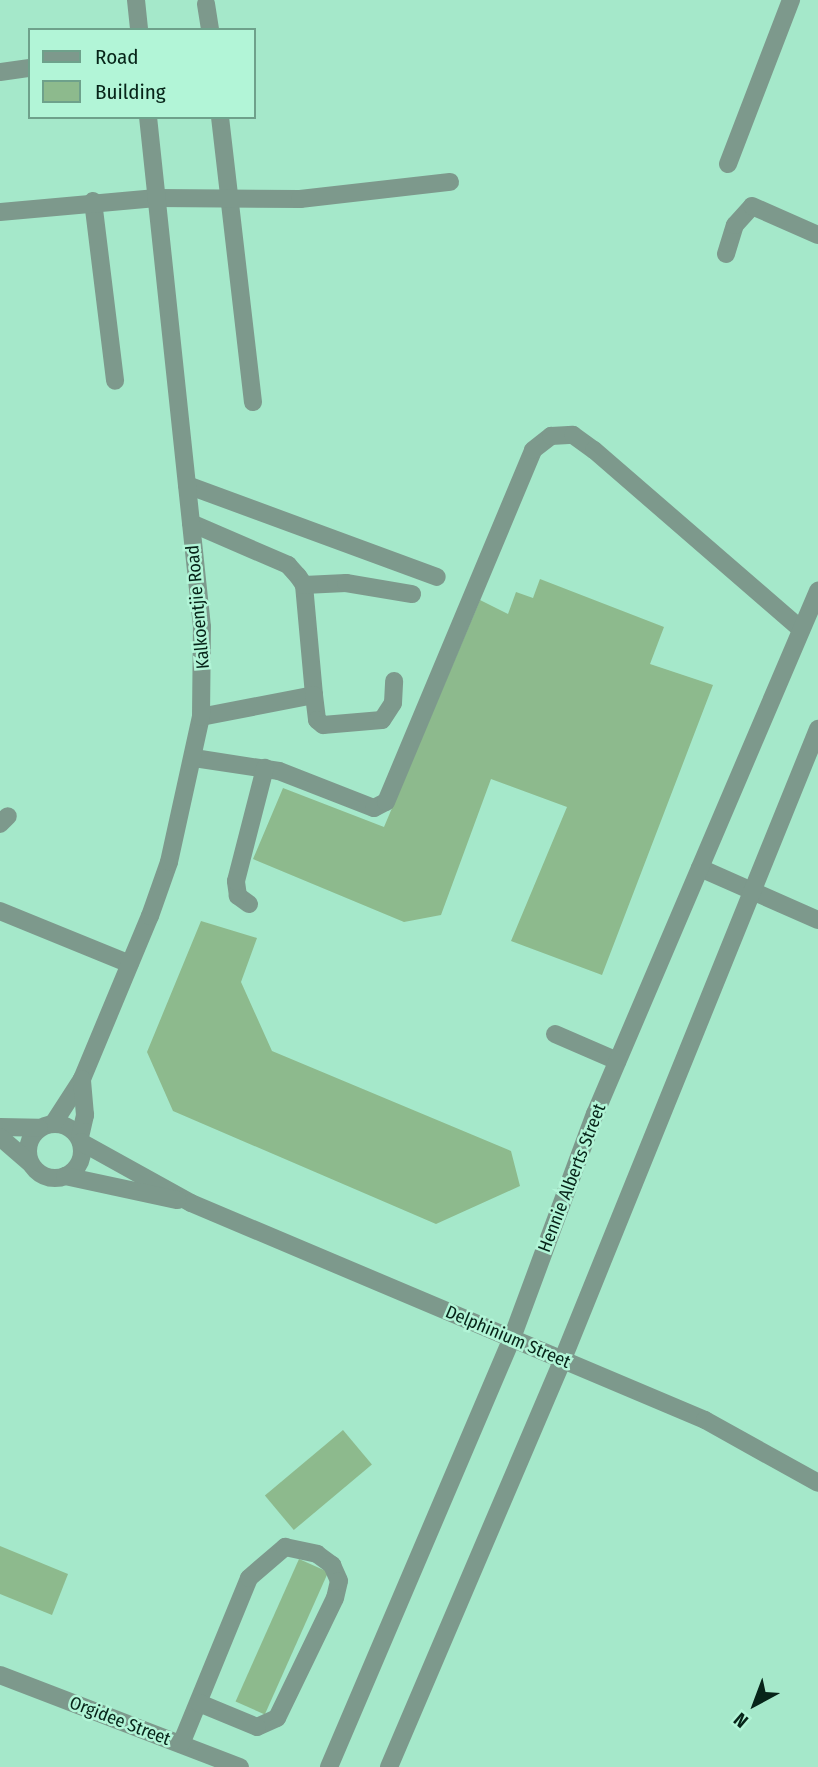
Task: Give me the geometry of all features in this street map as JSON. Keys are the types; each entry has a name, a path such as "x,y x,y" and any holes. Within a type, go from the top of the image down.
{"street":[{"path":"136,0 139,28"},
{"path":"728,164 791,0"},
{"path":"206,4 209,28"},
{"path":"0,72 28,68"},
{"name":"Kalkoentjie Road","path":"46,1126 82,1079 169,862 201,717 202,627 148,119"},
{"path":"220,119 253,401"},
{"path":"0,212 93,201 156,198 229,196 300,199 450,182"},
{"path":"93,201 115,380"},
{"path":"726,254 735,225 752,206 818,234"},
{"path":"194,758 265,768 367,806 386,802 533,450 551,436 573,435 594,450 801,629"},
{"path":"187,485 437,577"},
{"path":"191,523 288,565 304,584 317,720 323,725 382,720 393,703 394,681"},
{"path":"304,584 346,583 412,594"},
{"name":"Hennie Alberts Street","path":"329,1767 512,1338 617,1061 818,590"},
{"path":"201,717 314,695"},
{"path":"389,1767 562,1361 749,891 818,729"},
{"path":"249,904 239,896 236,881 265,768"},
{"path":"700,868 818,920"},
{"path":"0,911 130,964"},
{"path":"555,1034 617,1061"},
{"name":"Kalkoentjie Road","path":"81,1139 85,1115 82,1079"},
{"path":"0,1127 46,1126 81,1139 80,1162 65,1176 45,1176 0,1137"},
{"path":"30,1163 29,1143 46,1126"},
{"name":"Delphinium Street","path":"81,1139 191,1203 715,1425 818,1483"},
{"name":"Delphinium Street","path":"65,1176 191,1203"},
{"path":"181,1744 249,1578 265,1559 285,1547 317,1554 332,1565 339,1581 335,1598 276,1718 257,1727 199,1703"},
{"name":"Orgidee Street","path":"0,1675 240,1767"}],"building":[{"path":"540,579 664,627 650,664 713,685 602,975 511,941 567,807 491,779 441,915 404,922 253,859 283,788 384,827 480,600 508,614 516,592 533,598"},
{"path":"201,921 257,938 241,982 272,1051 511,1151 520,1186 436,1224 173,1111 147,1052"},
{"path":"343,1430 372,1464 294,1530 265,1496"},
{"path":"0,1546 68,1574 52,1615 0,1594"},
{"path":"299,1559 328,1572 265,1715 236,1702"}]}
